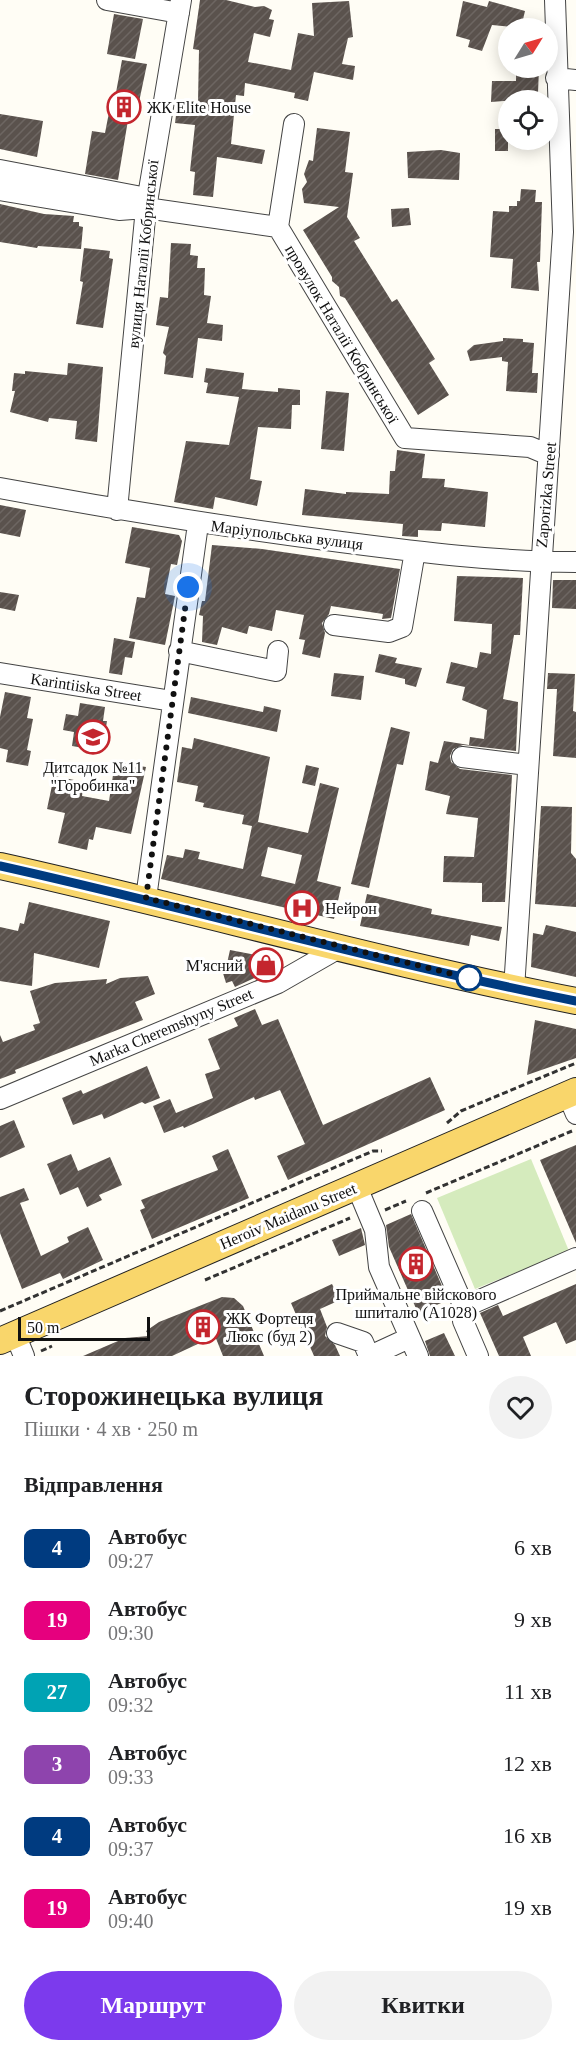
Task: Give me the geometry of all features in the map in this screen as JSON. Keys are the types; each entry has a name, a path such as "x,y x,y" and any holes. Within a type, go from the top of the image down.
{"main road":[{"path":"0,866 146,898 339,948 514,989 576,1001"},
{"name":"Heroiv Maidanu Street","path":"13,1344 357,1187 573,1100"}],"street":[{"path":"107,0 180,6"},
{"name":"Zaporizka Street","path":"555,0 555,18"},
{"name":"вулиця Наталії Кобринської","path":"117,510 146,203 180,6"},
{"path":"556,78 576,80"},
{"name":"Zaporizka Street","path":"514,989 540,562 569,232 556,78"},
{"name":"провулок Наталії Кобринської","path":"294,124 278,227 405,438 530,447 549,455"},
{"path":"0,170 146,203"},
{"path":"0,190 119,210 146,203"},
{"name":"провулок Наталії Кобринської","path":"146,203 278,227"},
{"name":"Маріупольська вулиця","path":"0,488 198,524 415,551 540,562 576,562"},
{"path":"146,898 198,524"},
{"path":"334,625 389,632 402,627 415,551"},
{"path":"179,651 276,671 278,651"},
{"name":"Karintiiska Street","path":"0,673 172,701"},
{"path":"462,758 528,765"},
{"name":"Marka Cheremshyny Street","path":"0,1099 278,983 339,948"},
{"path":"357,1187 375,1230 379,1268 418,1356"},
{"path":"420,1201 464,1307 463,1321 478,1356"},
{"path":"464,1307 576,1258"},
{"path":"337,1333 363,1342 369,1356 409,1338"}],"path":[{"path":"439,1130 461,1111 576,1063"},
{"path":"205,1280 350,1218 369,1217 420,1201 576,1129"},
{"path":"0,1311 373,1151 390,1152"}],"green space":[{"path":"531,1159 569,1251 475,1289 437,1198"}],"building":[{"path":"200,0 226,0 255,7 264,6 272,10 269,19 274,20 270,37 254,33 248,62 291,70 298,33 314,36 312,3 349,1 353,37 348,38 342,64 355,66 353,80 314,72 308,101 294,98 295,93 245,83 244,96 236,95 231,144 265,150 262,164 217,157 213,197 193,195 195,172 190,171 195,125 175,123 178,100 198,102 199,50 193,49"},
{"path":"463,1 487,7 489,1 525,11 523,18 498,18 498,26 492,25 482,51 468,47 470,40 456,36"},
{"path":"114,14 143,19 135,59 107,54"},
{"path":"122,60 147,64 135,121 128,120 118,180 85,174 92,131 105,133 112,97 115,98"},
{"path":"516,78 539,78 538,90 498,90 498,101 491,102 492,81 516,81"},
{"path":"0,114 43,121 37,157 0,149"},
{"path":"317,128 350,132 345,172 353,173 347,217 360,238 354,241 392,302 397,299 435,359 429,363 449,395 418,415 345,298 340,296 339,287 332,281 332,277 303,230 339,207 304,203 302,189 307,182 304,174 309,160 313,161"},
{"path":"495,129 498,129 498,150 508,151 495,151"},
{"path":"441,150 460,153 459,180 408,178 407,152"},
{"path":"521,189 536,190 535,202 542,202 540,262 537,262 539,291 511,288 513,259 490,257 493,211 509,212 509,206 517,206"},
{"path":"0,204 44,214 74,216 73,222 79,222 79,226 83,227 81,249 38,246 37,248 0,242"},
{"path":"409,208 411,225 392,227 391,209"},
{"path":"171,243 191,244 190,255 198,256 197,268 205,268 204,295 211,296 207,323 223,325 222,341 198,338 193,378 164,374 166,356 163,353 169,327 156,325 160,297 168,298"},
{"path":"84,248 110,251 109,258 113,259 103,328 76,324 83,282 80,281"},
{"path":"503,338 523,339 523,342 534,343 532,373 538,373 537,393 506,391 508,362 502,361 502,357 470,361 467,351 474,345 503,341"},
{"path":"68,363 103,367 97,442 75,439 77,421 49,418 48,422 10,412 15,391 12,391 14,373 25,374 25,371 67,375"},
{"path":"206,368 244,373 242,389 278,392 278,388 300,390 300,405 292,405 291,429 258,427 250,479 262,481 257,506 215,497 213,509 174,502 186,441 229,445 239,397 206,393 208,383 204,382"},
{"path":"326,391 349,393 344,451 321,449"},
{"path":"397,450 425,454 422,478 445,479 444,487 488,492 485,527 442,523 441,531 418,530 418,537 402,536 403,524 302,515 305,489 346,494 346,492 389,494 390,471 395,471"},
{"path":"0,505 26,510 20,537 0,533"},
{"path":"132,527 179,535 182,541 177,565 171,564 165,594 175,596 165,645 129,638 137,597 145,598 150,568 125,563"},
{"path":"212,545 262,549 400,569 391,618 382,619 383,614 331,606 329,614 322,623 325,633 320,658 302,654 305,640 299,639 304,615 276,610 272,631 249,626 247,634 222,627 217,645 202,642 203,616 199,615 202,601 205,601"},
{"path":"457,576 523,578 520,635 514,635 503,699 518,702 516,751 463,745 453,749 450,756 451,762 460,769 512,775 505,902 482,902 482,883 443,882 444,856 474,857 478,818 446,814 450,796 425,790 430,761 438,763 444,741 469,745 470,737 484,739 487,710 462,700 465,687 446,683 451,662 477,668 480,652 491,654 492,624 454,621"},
{"path":"553,580 576,580 576,609 552,608"},
{"path":"0,592 19,595 15,611 0,608"},
{"path":"114,638 135,642 132,658 125,657 122,675 109,673"},
{"path":"379,654 397,658 395,663 422,668 416,687 405,684 405,679 375,672"},
{"path":"334,673 364,676 361,700 331,696"},
{"path":"548,673 575,674 573,711 576,712 576,758 553,756 557,689 547,689"},
{"path":"5,692 31,697 27,718 33,719 27,750 31,751 28,766 6,762 8,750 0,748 0,717"},
{"path":"191,697 263,712 264,706 281,710 277,732 188,713"},
{"path":"80,703 105,707 103,721 107,721 102,751 72,746 74,732 63,730 66,714 78,716"},
{"path":"391,727 410,732 403,765 397,764 369,888 351,884"},
{"path":"194,738 270,757 258,822 308,833 320,783 339,788 317,881 341,887 334,919 161,879 167,855 183,858 185,849 200,852 198,859 243,869 252,826 242,824 244,815 203,807 204,803 195,801 198,786 177,782 182,747 192,749","holes":["268,847 302,855 295,884 261,876"]},
{"path":"115,762 146,767 131,834 96,827 93,840 89,839 87,850 58,843 65,813 47,809 54,776 84,782 82,796 109,801"},
{"path":"306,765 319,768 315,786 302,783"},
{"path":"541,806 572,807 571,853 576,859 576,907 535,904"},
{"path":"367,894 432,909 431,914 502,927 499,941 471,935 469,946 360,926"},
{"path":"29,902 110,921 99,968 34,953 32,986 0,981 0,927 18,931 20,923 24,924"},
{"path":"546,925 576,932 576,977 531,967 533,933 543,935"},
{"path":"230,950 271,958 272,970 235,987 232,981 226,983 222,970 226,968"},
{"path":"148,976 155,994 135,1002 143,1020 15,1070 16,1073 0,1079 0,1035 3,1042 35,1030 33,1025 40,1023 30,991 55,983 107,979 106,984 120,978"},
{"path":"255,1009 262,1025 278,1019 323,1125 430,1077 445,1110 288,1180 277,1156 305,1144 280,1090 255,1100 254,1097 184,1128 183,1126 164,1133 153,1106 170,1099 176,1113 213,1098 205,1074 220,1069 208,1039 238,1026 234,1018"},
{"path":"535,1020 576,1029 576,1058 527,1075"},
{"path":"147,1066 160,1098 145,1104 142,1102 104,1119 102,1114 73,1125 62,1098 81,1090 83,1094"},
{"path":"14,1120 25,1147 0,1158 0,1126"},
{"path":"576,1145 576,1243 540,1160"},
{"path":"228,1149 249,1198 152,1239 140,1210 145,1208 141,1200 218,1170 212,1156"},
{"path":"71,1154 78,1171 110,1157 122,1185 99,1195 102,1200 87,1207 78,1187 60,1195 47,1164"},
{"path":"24,1188 29,1200 20,1203 41,1256 69,1242 67,1237 88,1227 103,1260 63,1279 60,1273 22,1289 0,1233 0,1197"},
{"name":"Приймальне війскового шпиталю (А1028)","path":"411,1214 448,1300 418,1313 389,1247 386,1225"},
{"path":"361,1228 365,1245 339,1256 332,1240"},
{"path":"332,1284 340,1300 320,1309 327,1327 325,1336 335,1345 340,1356 314,1356 291,1303"},
{"path":"576,1284 576,1340 566,1344 556,1322 523,1337 531,1356 499,1356 480,1313 498,1305 503,1316"},
{"name":"ЖК Фортеця Люкс (буд 2)","path":"222,1297 234,1298 243,1306 264,1356 223,1356 215,1336 172,1356 83,1356 125,1338 149,1336 146,1331 159,1322"},
{"path":"444,1333 455,1356 430,1356 425,1341"}],"bus line":[{"name":"4","path":"0,866 146,898 339,948 514,989 576,1001"}],"place":[{"name":"ЖК Elite House","path":"124,107"},
{"name":"Дитсадок №11 \"Горобинка\"","path":"93,737"},
{"name":"Нейрон","path":"302,908"},
{"name":"М'ясний","path":"266,965"},
{"name":"Приймальне війскового шпиталю (А1028)","path":"416,1264"},
{"name":"ЖК Фортеця Люкс (буд 2)","path":"203,1327"}],"route":[{"path":"188,587 146,898 339,948 469,978"}]}
